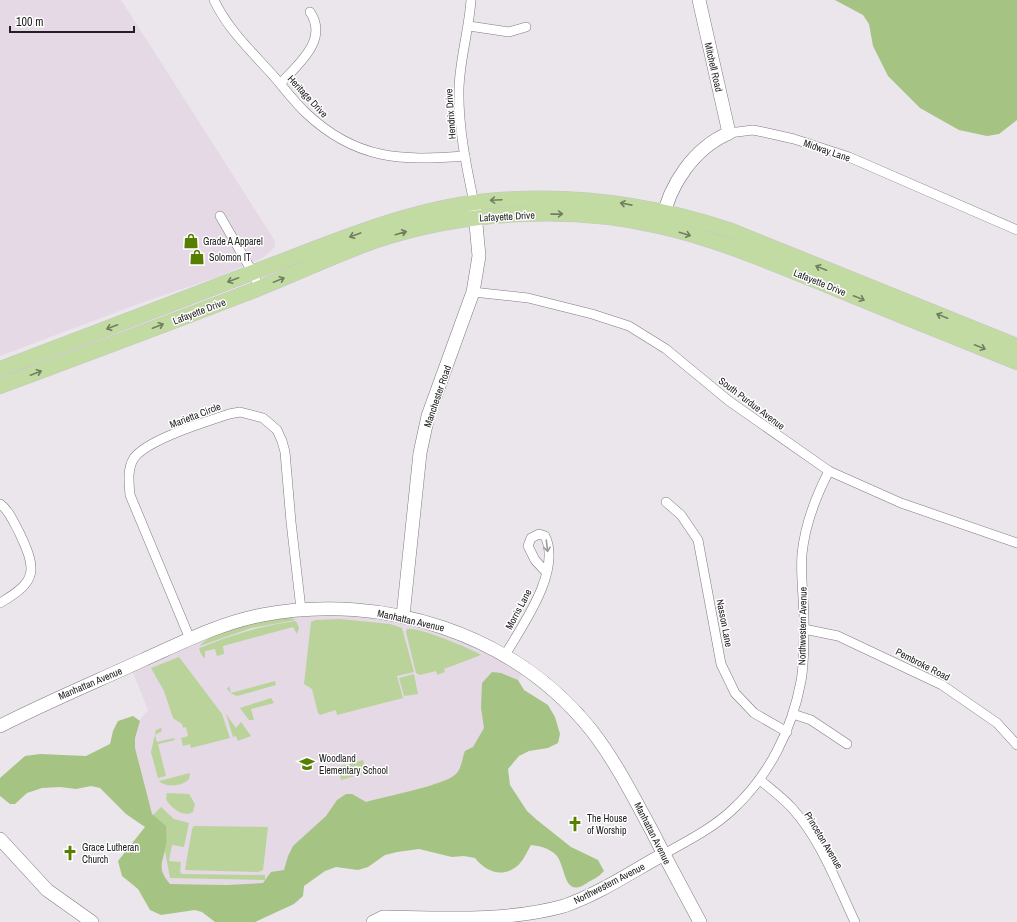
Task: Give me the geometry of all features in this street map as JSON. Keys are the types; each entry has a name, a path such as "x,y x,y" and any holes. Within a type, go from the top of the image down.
{"main road":[{"name":"Lafayette Drive","path":"0,369 390,222 474,203 555,197 617,202 664,212 729,230 961,332 1017,362"},
{"name":"Lafayette Drive","path":"0,386 259,288 376,240 432,224 476,218 564,214 624,220 661,226 749,253 961,332 1017,346"}],"street":[{"name":"Heritage Drive","path":"214,0 229,25 305,112 324,129 358,148 375,153 404,158 465,156"},
{"name":"Hendrix Drive","path":"471,0 469,26 459,87 459,106 465,156 474,203"},
{"name":"Mitchell Road","path":"700,0 729,133"},
{"path":"281,83 304,58 314,42 317,34 316,21 310,12"},
{"path":"469,26 509,32 526,27"},
{"name":"Midway Lane","path":"661,226 664,212 677,183 692,160 709,144 729,133 753,130 794,139 842,155 1017,230"},
{"name":"Manchester Road","path":"403,616 420,453 428,416 473,292 478,256 474,203"},
{"path":"220,216 253,273 259,288"},
{"name":"South Purdue Avenue","path":"473,292 528,298 592,314 629,326 666,349 729,401 829,471 901,504 1017,543"},
{"name":"Marietta Circle","path":"190,639 130,495 129,473 134,460 141,451 158,440 230,414 246,413 263,418 277,430 282,441 285,452 290,522 301,609"},
{"name":"Northwestern Avenue","path":"373,922 383,917 479,920 521,916 564,906 596,892 697,836 732,811 760,780 776,754 793,714 801,680 804,629 802,554 810,512 829,471"},
{"name":"Nasson Lane","path":"666,502 681,515 698,540 721,664 735,693 754,713 786,732"},
{"path":"0,504 4,506 14,523 30,556 32,566 30,576 20,591 0,602"},
{"name":"Morris Lane","path":"505,655 530,612 545,582 546,572"},
{"name":"Manhattan Avenue","path":"0,726 52,700 190,639 225,625 260,615 301,609 359,609 403,616 446,628 505,655 555,693 591,730 609,754 623,778 700,922"},
{"name":"Pembroke Road","path":"804,629 838,636 942,685 996,722 1017,745"},
{"path":"793,714 811,720 847,744"},
{"name":"Princeton Avenue","path":"760,780 792,809 809,831 826,860 855,922"},
{"path":"0,839 47,890 92,922"}],"shaded area":[{"path":"0,0 121,0 275,241 275,246 269,253 262,258 220,276 138,304 0,356"},
{"name":"Woodland Elementary School","path":"358,615 424,627 473,645 522,674 465,780 263,883 227,885 169,884 118,861 146,828 131,731 148,710 132,670 223,633 250,624 302,616"}],"green space":[{"path":"835,0 1017,0 1017,120 999,134 987,136 959,130 920,108 888,76 873,46 869,24 863,15"},
{"path":"290,617 295,620 251,628 200,646 206,640 215,635 255,623"},
{"path":"340,619 390,624 402,628 414,672 397,676 403,698 337,715 336,710 320,715 318,713 312,689 304,684 311,622 315,620"},
{"path":"296,621 299,628 297,634 293,627 223,646 224,654 217,656 215,649 205,651 205,659 199,648 249,630"},
{"path":"407,629 422,631 455,643 481,655 444,669 445,672 437,675 436,671 420,675 416,673 406,632"},
{"path":"179,657 222,714 230,738 191,748 190,744 183,746 181,738 188,736 186,727 183,728 182,724 173,718 164,691 151,668"},
{"path":"492,672 501,673 518,680 524,690 548,705 555,717 560,734 558,743 548,748 529,751 519,756 508,769 510,785 527,811 537,820 571,847 598,860 604,871 598,877 579,887 573,887 569,884 556,855 541,847 531,845 518,865 505,872 494,872 479,863 475,858 464,856 452,857 419,849 385,855 368,867 358,870 336,867 325,871 304,886 303,896 294,904 255,922 215,922 202,912 195,910 161,915 150,910 138,889 122,876 118,861 145,827 126,814 100,788 91,786 76,789 60,787 42,788 27,793 15,804 10,804 0,796 0,778 25,756 40,754 86,756 110,744 113,731 118,721 133,716 140,721 135,738 135,748 152,814 166,826 166,843 162,869 163,874 170,884 227,885 263,883 271,872 284,870 293,846 326,816 337,800 346,794 352,794 366,802 428,786 450,778 456,774 461,766 465,751 473,747 484,728 481,708 482,683"},
{"path":"414,674 418,694 404,696 399,678"},
{"path":"275,681 276,685 237,696 231,693"},
{"path":"271,698 274,703 251,709 254,720 249,720 240,708"},
{"path":"226,714 236,728 241,722 251,736 238,741 236,736 233,737"},
{"path":"161,728 162,731 155,735 157,742 174,738 175,740 158,744 166,776 158,778 151,752 156,730"},
{"path":"363,760 366,773 341,780 338,767"},
{"path":"190,773 189,779 179,785 166,785 159,781"},
{"path":"167,793 189,794 195,804 193,812 185,814 174,809 166,799"},
{"path":"161,807 174,819 189,823 184,847 172,845 169,861 181,862 180,872 182,874 265,875 265,880 170,878 165,851 166,844 153,815"},
{"path":"194,826 268,827 263,870 258,872 185,870 192,829"}],"place":[{"name":"Grade A Apparel","path":"191,241"},
{"name":"Solomon IT","path":"197,257"},
{"name":"Woodland Elementary School","path":"307,764"},
{"name":"The House of Worship","path":"575,824"},
{"name":"Grace Lutheran Church","path":"70,853"}]}
